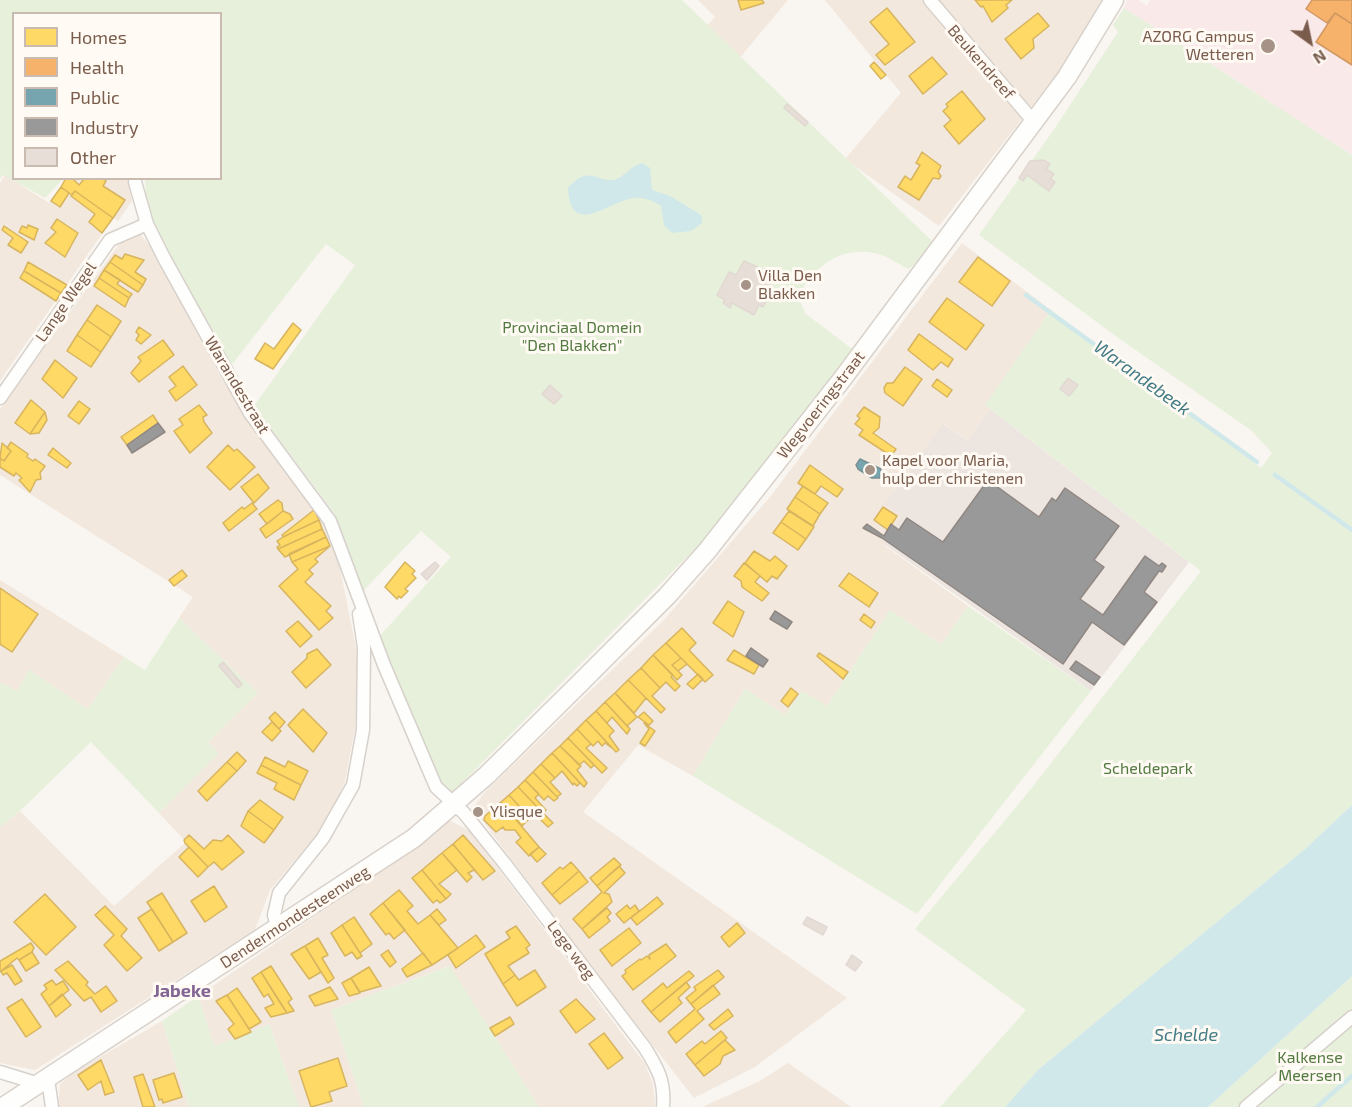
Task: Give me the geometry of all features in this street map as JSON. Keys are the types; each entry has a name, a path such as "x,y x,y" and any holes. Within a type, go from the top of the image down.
{"main road":[{"name":"Wegvoeringstraat","path":"487,775 667,596 707,551 849,370 1034,123 1067,77 1114,0"},
{"name":"Dendermondesteenweg","path":"3,1107 414,838 487,775"}],"street":[{"name":"Beukendreef","path":"930,0 1034,123"},
{"name":"Warandestraat","path":"135,182 147,224 250,413 330,521 384,665 436,787 454,805"},
{"name":"Lange Wegel","path":"0,398 110,240 147,224"},
{"name":"Warandestraat","path":"278,929 274,915 279,893 323,838 353,785 363,730 364,647 353,580"},
{"name":"Lege weg","path":"454,805 505,864 645,1048 656,1065 664,1087 663,1107"},
{"path":"1246,1107 1352,1017"},
{"path":"0,1072 43,1082 52,1107"}],"shaded area":[{"path":"698,0 787,1 733,66 697,36 715,17"},
{"path":"825,0 1102,0 1079,45 939,226 845,159 901,93"},
{"name":"AZORG Campus Wetteren","path":"1127,0 1138,0 1147,6 1150,0 1352,0 1352,155 1124,8"},
{"path":"5,175 49,203 65,180 127,180 132,201 118,221 113,218 0,381 0,183"},
{"path":"140,234 153,249 219,374 246,417 324,516 334,539 356,648 359,689 355,728 345,781 334,807 317,834 270,890 255,930 35,1070 0,1063 0,827 20,811 114,906 186,842 159,813 218,753 208,742 258,693 179,618 193,597 0,475 0,409 122,240"},
{"path":"962,243 1051,310 986,405 990,409 968,441 944,424 886,504 903,514 884,545 968,606 941,645 890,610 827,706 785,715 745,689 693,776 638,745 583,812 847,998 755,1067 694,1098 596,973 482,820 475,805 485,792 664,620 770,497"},
{"path":"990,409 1189,562 1091,691 884,544 902,515 885,504 943,424 968,441"},
{"path":"0,580 124,657 88,709 29,670 17,691 0,682"},
{"path":"449,820 470,831 645,1064 653,1084 655,1107 539,1107 449,966 331,1010 364,1107 299,1107 269,1024 214,1046 198,996 381,871"},
{"path":"162,1021 189,1107 58,1107 60,1084 76,1071"},
{"path":"788,1063 851,1107 702,1107 760,1081"}],"green space":[{"name":"Provinciaal Domein \"Den Blakken\"","path":"0,0 682,0 936,245 909,269 883,256 862,252 838,256 819,268 811,277 798,297 806,314 855,351 699,545 450,795 431,772 377,639 451,557 421,531 362,592 334,513 254,406 355,265 326,244 230,367 182,275 147,215 145,180 222,180 222,12 12,12 12,180 3,175 0,179"},
{"name":"Scheldepark","path":"1124,8 1352,155 1352,805 1305,849 1039,1069 1005,1107 940,1107 1026,1010 915,929 1030,790 1201,571 985,405 1051,310 1261,468 1272,453 1252,431 1117,337 979,235 1055,128 1118,32 1113,25"},
{"name":"Provinciaal Domein \"Den Blakken\"","path":"12,180 62,180 45,198"},
{"path":"968,606 1091,691 917,914 693,776 745,689 785,715 802,691 827,706 890,610 941,645"},
{"path":"179,618 258,693 208,742 219,753 159,813 91,742 20,811 0,827 0,682 17,691 29,670 88,709 124,657 145,670"},
{"path":"450,966 539,1107 364,1107 331,1010"},
{"name":"Kalkense Meersen","path":"1352,976 1352,1107 1208,1107"},
{"path":"198,996 214,1046 269,1024 299,1107 189,1107 162,1021"}],"water":[{"path":"642,163 650,168 652,190 670,196 698,213 702,217 702,223 691,231 672,233 664,225 661,206 642,198 625,200 584,215 576,212 571,203 568,188 576,180 589,176 605,180 617,179"},
{"name":"Schelde","path":"1352,805 1352,976 1208,1107 1005,1107 1039,1069 1305,849"}],"building: Homes":[{"path":"738,0 762,0 764,3 741,10"},
{"path":"975,0 1012,0 1006,5 1008,8 992,22 983,6 981,7"},
{"path":"887,8 915,42 885,65 876,55 889,44 870,22"},
{"path":"1038,13 1049,26 1033,39 1034,48 1021,59 1005,39"},
{"path":"932,57 947,74 923,94 909,76"},
{"path":"874,62 886,75 881,79 870,66"},
{"path":"962,91 985,119 959,144 944,126 951,120 943,111 948,107 946,104"},
{"path":"922,152 941,166 938,172 941,176 939,179 933,178 919,200 898,187 905,176 911,180 920,165 916,163"},
{"path":"65,180 74,180 79,185 83,180 105,180 103,186 125,200 113,218 75,191 72,195 61,187"},
{"path":"61,187 69,193 60,207 51,201"},
{"path":"75,191 113,218 102,233 89,222 95,214 71,196"},
{"path":"57,219 78,233 65,257 45,243 56,232 51,228"},
{"path":"28,225 38,229 34,240 19,232 22,226 27,228"},
{"path":"4,226 28,242 21,253 8,245 13,238 2,230"},
{"path":"125,254 144,260 135,272 146,279 143,285 110,262 115,255 122,259"},
{"path":"978,257 1010,281 992,306 959,282"},
{"path":"28,262 67,285 61,293 24,271"},
{"path":"110,262 143,285 138,292 104,270"},
{"path":"104,270 120,280 117,284 132,294 129,298 99,278"},
{"path":"24,271 61,293 56,301 20,278"},
{"path":"99,278 129,298 125,307 94,286"},
{"path":"947,298 984,325 966,350 929,322"},
{"path":"97,305 121,321 111,337 87,320"},
{"path":"87,320 111,337 101,352 77,335"},
{"path":"293,323 301,330 273,369 255,359 265,343 274,349"},
{"path":"139,327 151,335 141,344 136,340"},
{"path":"919,334 953,359 948,367 941,362 933,370 908,350"},
{"path":"77,335 101,352 91,367 67,351"},
{"path":"163,340 174,355 139,382 131,373 141,361 138,357"},
{"path":"55,360 77,378 63,398 42,379"},
{"path":"183,366 197,385 176,401 169,391 176,386 169,377"},
{"path":"905,367 922,379 903,406 885,393 884,388 887,383 893,383"},
{"path":"937,379 952,390 947,397 932,386"},
{"path":"31,400 45,412 30,434 15,423"},
{"path":"79,401 90,409 79,424 68,416"},
{"path":"199,405 207,415 203,417 204,422 212,433 190,453 174,431 183,425 179,419"},
{"path":"864,407 880,417 879,428 873,433 896,449 891,456 859,435 863,430 855,424 860,418 857,416"},
{"path":"45,412 47,420 39,433 30,434"},
{"path":"153,415 158,423 127,445 121,437"},
{"path":"11,442 28,454 27,457 45,466 40,473 41,479 36,480 30,492 19,480 22,478 16,473 14,476 0,467 0,458 4,461 11,451 7,448"},
{"path":"2,443 11,451 4,461 0,458"},
{"path":"228,445 234,451 237,449 255,467 230,490 207,467"},
{"path":"53,448 71,463 67,468 48,455"},
{"path":"810,465 843,489 837,497 821,486 815,494 798,483"},
{"path":"258,474 269,488 254,503 241,487"},
{"path":"803,486 828,503 820,514 795,497"},
{"path":"795,497 820,514 813,526 787,509"},
{"path":"278,500 282,503 283,511 267,524 259,514"},
{"path":"252,503 257,509 229,531 223,523 242,507 244,509"},
{"path":"883,507 897,516 888,530 874,520"},
{"path":"314,510 319,520 283,537 282,535"},
{"path":"283,511 290,514 293,519 266,538 260,529"},
{"path":"789,511 814,527 806,539 781,522"},
{"path":"319,520 322,529 278,549 280,545 277,541"},
{"path":"781,522 806,539 798,550 773,533"},
{"path":"322,529 326,537 285,557 278,549"},
{"path":"326,537 330,546 292,562 289,554"},
{"path":"330,546 315,559 318,562 309,570 313,574 305,582 331,606 326,611 333,618 319,630 279,586 298,569 292,562"},
{"path":"754,551 770,561 775,556 787,566 777,579 772,576 767,582 745,563"},
{"path":"405,562 415,571 412,574 416,578 405,589 408,591 397,599 385,587"},
{"path":"744,563 760,576 755,582 769,593 762,601 742,587 741,581 734,576"},
{"path":"182,570 187,576 174,586 169,580"},
{"path":"849,573 878,593 869,607 839,586"},
{"path":"0,588 38,614 12,652 0,644"},
{"path":"728,601 744,612 733,637 713,623"},
{"path":"864,614 875,622 871,628 860,620"},
{"path":"298,621 312,636 300,647 286,631"},
{"path":"682,628 696,643 689,650 713,675 705,682 666,643"},
{"path":"666,643 681,658 672,665 682,675 677,680 653,655"},
{"path":"317,649 331,665 306,688 292,672 307,658 307,654"},
{"path":"734,650 759,665 754,674 727,660"},
{"path":"819,653 848,672 843,679 817,656"},
{"path":"653,655 673,675 671,677 680,686 675,691 666,682 660,688 641,668"},
{"path":"681,658 687,664 678,671 672,665"},
{"path":"641,668 660,688 652,696 665,709 661,713 628,680"},
{"path":"698,674 703,679 693,689 687,684"},
{"path":"628,680 646,698 634,713 615,693"},
{"path":"791,688 798,694 788,707 781,701"},
{"path":"615,693 637,717 627,726 605,702"},
{"path":"605,702 630,729 627,734 612,717 607,723 596,711"},
{"path":"303,709 327,733 313,752 288,725"},
{"path":"596,711 614,731 609,736 619,750 616,752 586,720"},
{"path":"275,712 285,722 279,729 269,718"},
{"path":"644,712 653,721 649,725 638,717"},
{"path":"586,720 612,748 605,743 602,746 598,741 593,746 577,729"},
{"path":"272,722 281,731 272,741 262,732"},
{"path":"644,723 655,731 645,746 640,743 649,729"},
{"path":"577,729 591,744 586,748 607,768 602,773 568,738"},
{"path":"568,738 594,765 591,768 584,761 579,765 560,746"},
{"path":"560,746 581,766 577,770 587,783 584,787 552,753"},
{"path":"237,752 246,761 237,771 227,762"},
{"path":"552,753 580,783 577,786 574,783 573,785 562,771 555,778 541,764"},
{"path":"265,757 285,767 288,761 308,771 301,785 261,765"},
{"path":"227,762 237,771 207,801 198,791"},
{"path":"541,764 555,778 550,782 561,794 557,797 533,772"},
{"path":"261,765 301,785 294,800 274,789 277,783 257,773"},
{"path":"533,772 558,798 554,801 548,796 544,800 525,780"},
{"path":"525,780 539,794 535,798 546,810 543,813 518,787"},
{"path":"518,787 553,823 548,827 535,814 530,818 509,795"},
{"path":"509,795 530,818 522,826 501,802"},
{"path":"260,800 283,817 274,830 248,811"},
{"path":"501,802 539,847 529,856 516,842 521,838 515,830 505,830 503,827 496,832 484,820 485,816"},
{"path":"248,811 274,830 264,843 241,826"},
{"path":"189,835 204,849 213,840 222,841 228,835 244,852 222,870 214,862 208,867 185,843 184,840"},
{"path":"463,835 495,871 483,880 453,844"},
{"path":"453,844 477,873 474,870 468,873 472,877 467,882 442,853"},
{"path":"189,847 208,867 198,877 179,857"},
{"path":"539,847 546,854 537,862 530,854"},
{"path":"442,853 457,870 439,884 451,894 446,899 422,870"},
{"path":"614,858 621,865 597,886 590,878"},
{"path":"571,862 579,871 552,895 542,883 560,867 563,869"},
{"path":"619,866 625,873 604,893 609,894 612,902 582,929 573,919 602,892 597,886"},
{"path":"422,870 446,899 440,903 437,900 433,903 412,878"},
{"path":"579,871 588,882 560,904 552,895"},
{"path":"214,886 227,907 205,922 191,901"},
{"path":"399,890 413,906 407,911 418,924 430,915 458,948 432,965 383,903"},
{"path":"162,893 187,933 173,942 147,902"},
{"path":"45,894 76,927 46,955 14,922"},
{"path":"657,897 663,904 637,925 631,918"},
{"path":"383,903 405,930 394,939 389,933 386,935 370,914"},
{"path":"627,905 630,909 635,905 639,911 624,923 616,914"},
{"path":"105,906 127,929 121,936 142,958 127,971 104,945 114,935 95,915"},
{"path":"607,908 611,913 607,917 610,921 589,938 582,929"},
{"path":"152,909 173,942 159,951 138,918"},
{"path":"437,909 446,920 439,925 430,915"},
{"path":"354,917 372,944 360,953 342,925"},
{"path":"737,923 745,933 729,947 721,937"},
{"path":"342,925 362,956 357,959 352,952 345,956 331,933"},
{"path":"516,926 530,945 526,948 529,953 508,966 515,975 503,984 485,954 510,938 506,932"},
{"path":"629,928 641,943 612,966 600,950"},
{"path":"476,935 485,947 456,968 448,955"},
{"path":"318,938 328,955 322,958 334,978 328,983 305,946"},
{"path":"31,943 34,948 32,952 19,960 17,958 0,972 0,961"},
{"path":"666,944 676,956 633,990 622,976 626,973 625,970 640,959 647,956 650,959 649,955"},
{"path":"305,946 321,972 309,979 291,954"},
{"path":"388,950 396,962 390,967 381,955"},
{"path":"32,952 39,963 26,971 19,960"},
{"path":"423,953 432,965 407,977 402,969"},
{"path":"68,961 88,982 86,985 95,994 106,986 117,1001 101,1012 91,997 84,1001 55,970"},
{"path":"12,965 22,981 15,985 7,973 3,975 1,971"},
{"path":"271,966 292,999 288,1002 294,1011 287,1013 261,972"},
{"path":"369,967 381,986 360,992 351,978"},
{"path":"535,970 546,987 517,1006 503,984 515,975 519,980"},
{"path":"718,970 724,977 691,1004 686,998 696,990 694,987"},
{"path":"689,971 694,976 651,1012 642,1001 663,983 667,988"},
{"path":"261,972 287,1013 271,1017 265,1008 274,1004 268,994 264,997 252,978"},
{"path":"351,978 360,993 349,996 342,983"},
{"path":"52,980 56,985 63,981 69,990 49,1006 41,994 47,989 44,985"},
{"path":"686,982 690,987 678,998 682,1003 660,1022 651,1012"},
{"path":"713,985 720,994 697,1011 704,1019 676,1043 668,1032 695,1009 691,1004"},
{"path":"330,987 338,999 315,1006 309,996"},
{"path":"237,988 261,1022 249,1029 227,995"},
{"path":"62,994 71,1005 56,1017 49,1006"},
{"path":"227,995 251,1032 235,1039 228,1029 234,1024 216,1001"},
{"path":"22,999 41,1027 26,1037 7,1008"},
{"path":"576,999 595,1019 576,1033 560,1011"},
{"path":"728,1009 733,1016 714,1030 709,1025"},
{"path":"510,1017 514,1024 495,1036 490,1028"},
{"path":"721,1031 727,1038 695,1065 686,1054 702,1041 705,1044"},
{"path":"604,1033 623,1058 608,1069 589,1044"},
{"path":"725,1040 735,1050 723,1056 720,1064 704,1076 695,1065"},
{"path":"338,1058 347,1086 329,1092 332,1101 311,1107 299,1071"},
{"path":"101,1060 114,1092 105,1095 101,1081 88,1090 78,1075"},
{"path":"174,1073 182,1097 163,1103 162,1099 159,1100 153,1080"},
{"path":"143,1074 155,1107 143,1107 134,1077"}],"building: Health":[{"path":"1312,0 1352,0 1352,24 1335,13 1327,23 1306,9"},
{"path":"1335,13 1352,24 1352,65 1316,42"}],"building: Public":[{"name":"Kapel voor Maria, hulp der christenen","path":"860,459 881,469 880,478 872,478 858,469 856,465"}],"building: Industry":[{"path":"158,423 165,432 132,453 127,445"},
{"path":"988,480 1039,517 1052,498 1056,501 1065,488 1119,526 1094,560 1104,567 1080,599 1103,615 1145,556 1159,566 1162,563 1166,566 1162,572 1159,571 1144,592 1157,602 1124,645 1092,622 1063,664 882,538 863,528 867,524 884,536 891,524 899,530 907,518 943,542"},
{"path":"775,611 792,622 787,629 770,619"},
{"path":"751,648 768,660 763,667 746,656"},
{"path":"1076,661 1100,677 1094,685 1070,669"}],"building: Other":[{"path":"787,104 808,122 805,126 784,108"},
{"path":"1044,160 1050,164 1046,169 1054,174 1050,179 1055,182 1049,191 1027,175 1023,181 1019,178 1030,161"},
{"name":"Villa Den Blakken","path":"744,261 762,269 760,271 764,276 772,280 767,291 771,293 763,307 759,305 754,315 732,303 730,308 723,303 725,300 717,295 729,272 736,275"},
{"path":"1068,378 1078,385 1069,396 1060,389"},
{"path":"550,385 562,396 554,404 542,394"},
{"path":"435,562 439,566 427,580 421,574"},
{"path":"223,662 242,684 238,688 219,666"},
{"path":"807,917 827,927 823,935 803,924"},
{"path":"852,955 862,962 855,971 846,965"}],"waterway":[{"name":"Warandebeek","path":"1026,295 1257,462"},
{"name":"Warandebeek","path":"1275,475 1352,530"},
{"path":"1317,1107 1352,1076"}],"place":[{"name":"AZORG Campus Wetteren","path":"1268,46"},
{"name":"Villa Den Blakken","path":"746,285"},
{"name":"Kapel voor Maria, hulp der christenen","path":"870,470"},
{"name":"Ylisque","path":"478,812"}],"district":[{"name":"Jabeke","path":"182,991"}]}
